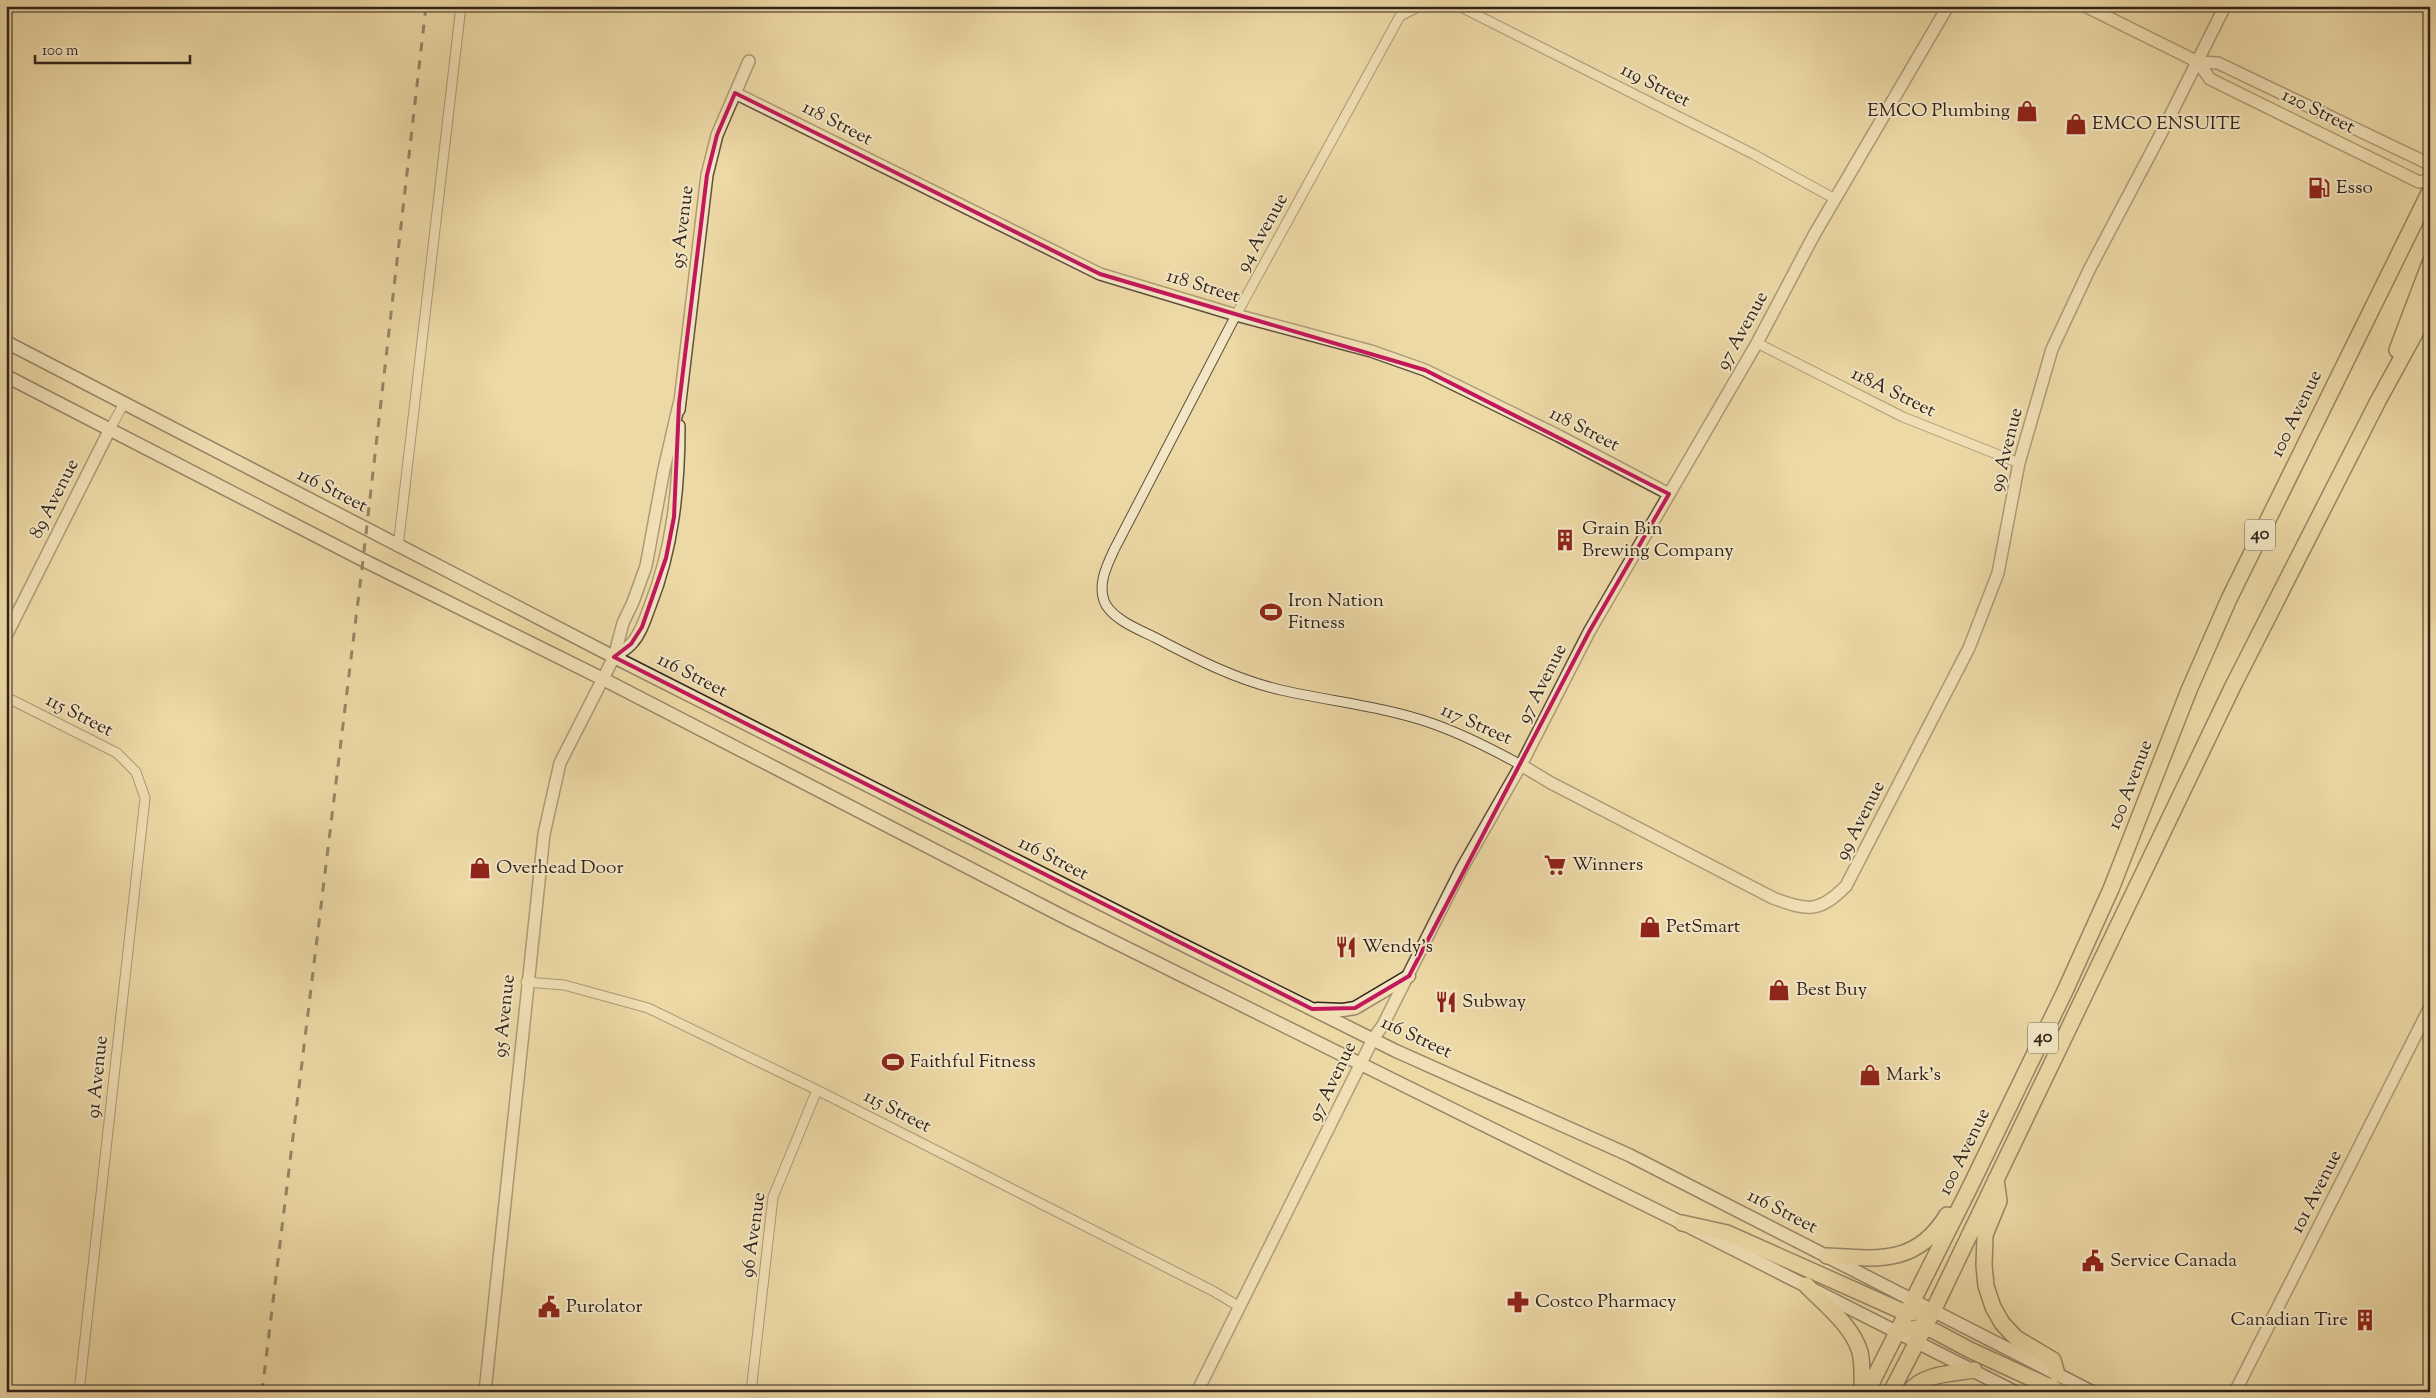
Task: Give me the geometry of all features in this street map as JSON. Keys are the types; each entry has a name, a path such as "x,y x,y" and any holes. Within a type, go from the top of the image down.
{"main road":[{"name":"100 Avenue","path":"1867,1392 1971,1185 2065,991 2111,889 2189,690 2229,599 2430,191"},
{"path":"2378,401 2430,262"},
{"name":"100 Avenue","path":"1891,1392 1933,1311 2225,703 2378,401 2430,306"},
{"name":"116 Street","path":"6,342 123,405 398,547 1373,1039 1629,1154 1827,1256 1909,1307"},
{"path":"6,376 364,560 603,679 1066,918 1361,1066 1682,1223 2015,1392"},
{"path":"1312,1008 1343,1010 1355,1008 1409,976"},
{"path":"1996,1178 1999,1202 1985,1234 1984,1265 1986,1286 1993,1307 2002,1323 2016,1338 2052,1360 2057,1374"},
{"path":"1827,1256 1880,1259 1900,1255 1919,1246 1940,1228 1959,1196 1971,1185"},
{"path":"1682,1223 1727,1233 1909,1307 1933,1311 2092,1392"},
{"path":"1806,1285 1843,1323 1853,1338 1860,1352 1862,1392"},
{"path":"1896,1332 1925,1326 1970,1350 2061,1392"},
{"path":"1909,1392 1916,1384 1929,1378 1974,1370"}],"street":[{"path":"398,547 460,6"},
{"name":"94 Avenue","path":"1102,596 1103,574 1114,548 1236,315 1400,16 1420,6"},
{"name":"119 Street","path":"1459,6 1753,154 1836,199"},
{"name":"97 Avenue","path":"1197,1392 1373,1039 1384,1024 1409,976 1462,868 1521,765 1590,632 1948,6"},
{"name":"120 Street","path":"2085,6 2198,62 2218,64 2427,163 2430,168"},
{"name":"99 Avenue","path":"1830,902 1846,886 1861,861 1969,648 1998,573 2019,463 2052,349 2089,270 2198,62 2225,6"},
{"name":"95 Avenue","path":"485,1392 526,982 544,834 560,763 614,657 623,623 646,566 664,469 679,404 707,175 718,135 749,61"},
{"name":"120 Street","path":"2198,62 2210,79 2419,182 2430,180"},
{"name":"118 Street","path":"735,93 1100,274 1236,315 1371,351 1425,370 1559,436 1669,494"},
{"name":"118A Street","path":"1757,343 1903,417 2019,463"},
{"name":"95 Avenue","path":"614,657 631,644 642,628 666,558 674,517 679,470 679,404"},
{"name":"89 Avenue","path":"6,636 123,405"},
{"name":"117 Street","path":"1102,596 1114,614 1135,628 1193,658 1244,680 1280,690 1424,720 1468,736 1551,783 1774,898 1797,907 1808,908 1830,902"},
{"name":"115 Street","path":"6,697 117,753 133,769"},
{"name":"91 Avenue","path":"79,1392 145,798 136,772 133,769"},
{"name":"115 Street","path":"526,982 564,985 648,1008 817,1090 1214,1291 1240,1307"},
{"name":"101 Avenue","path":"2235,1392 2430,1007"},
{"name":"96 Avenue","path":"751,1392 773,1196 817,1090"}],"highlighted area":[{"path":"735,93 1100,274 1425,370 1669,494 1589,632 1409,976 1355,1008 1312,1009 614,657 631,644 642,627 666,558 674,517 679,404 707,175 717,135"}],"railway":[{"path":"262,1392 363,560 426,6"}],"place":[{"name":"EMCO Plumbing","path":"2027,111"},
{"name":"EMCO ENSUITE","path":"2076,124"},
{"name":"Esso","path":"2319,188"},
{"name":"Grain Bin Brewing Company","path":"1565,540"},
{"name":"Iron Nation Fitness","path":"1271,612"},
{"name":"Winners","path":"1555,865"},
{"name":"Overhead Door","path":"480,868"},
{"name":"PetSmart","path":"1650,927"},
{"name":"Wendy's","path":"1346,947"},
{"name":"Best Buy","path":"1779,990"},
{"name":"Subway","path":"1446,1002"},
{"name":"Faithful Fitness","path":"893,1062"},
{"name":"Mark's","path":"1870,1075"},
{"name":"Service Canada","path":"2093,1261"},
{"name":"Costco Pharmacy","path":"1518,1302"},
{"name":"Purolator","path":"549,1307"},
{"name":"Canadian Tire","path":"2365,1320"}]}
